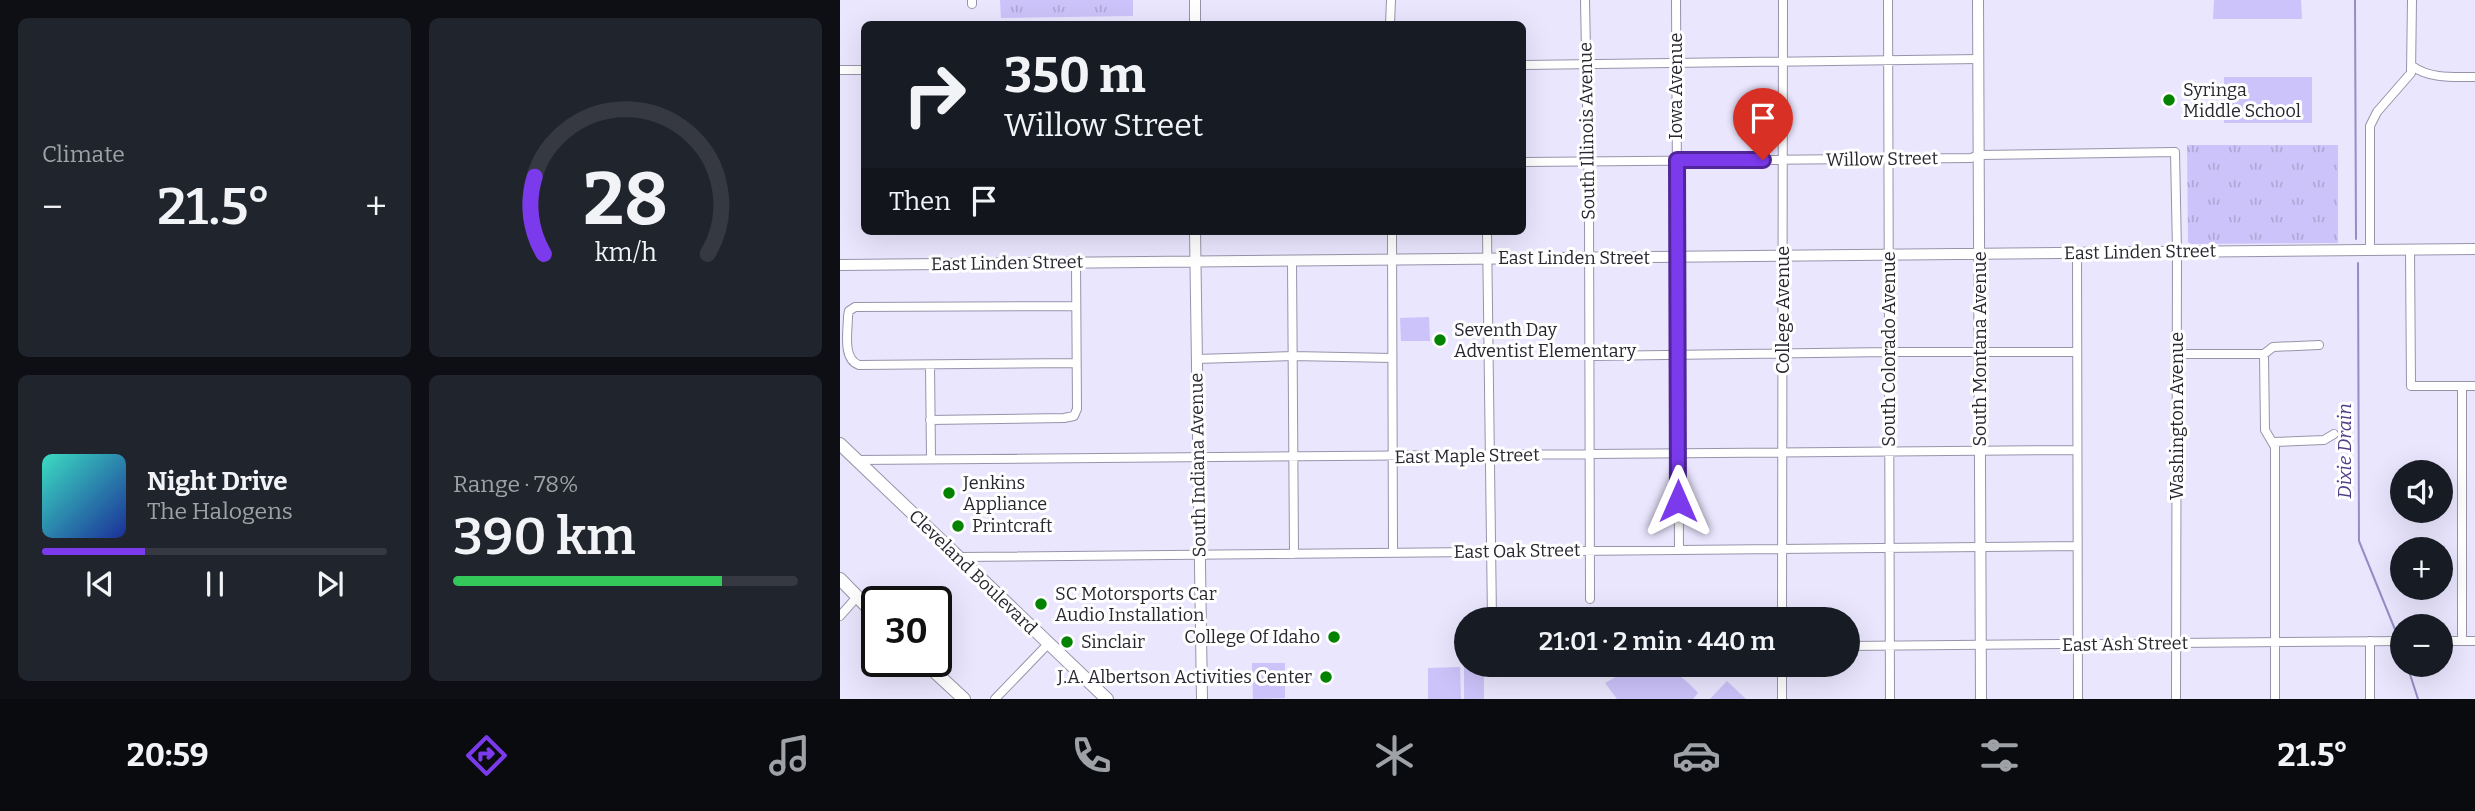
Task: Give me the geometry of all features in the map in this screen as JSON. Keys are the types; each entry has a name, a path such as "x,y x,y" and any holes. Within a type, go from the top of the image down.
{"main road":[{"path":"1195,0 1195,21"},
{"name":"South Montana Avenue","path":"1978,0 1981,699"},
{"name":"South Indiana Avenue","path":"1195,235 1202,699"},
{"name":"East Linden Street","path":"840,265 2475,249"},
{"name":"Cleveland Boulevard","path":"840,444 1107,699"},
{"path":"840,579 861,603"},
{"path":"940,677 964,699"}],"street":[{"path":"1391,0 1391,21"},
{"name":"South Illinois Avenue","path":"1585,0 1590,599"},
{"name":"Iowa Avenue","path":"1676,0 1679,550"},
{"name":"College Avenue","path":"1782,607 1783,0"},
{"name":"South Colorado Avenue","path":"1888,0 1890,699"},
{"path":"2370,250 2370,126 2377,112 2411,73 2412,0"},
{"path":"1526,65 1979,59"},
{"path":"2412,66 2422,73 2452,78 2475,77"},
{"path":"840,70 861,70"},
{"name":"Willow Street","path":"1526,162 1971,158 1979,155 2157,152"},
{"name":"Washington Avenue","path":"2157,152 2175,152 2178,251 2176,699"},
{"path":"1392,235 1393,553"},
{"path":"1487,235 1492,607"},
{"path":"2410,250 2410,386 2475,386"},
{"path":"2077,253 2078,699"},
{"path":"1292,261 1294,554"},
{"path":"930,420 1071,417 1077,409 1076,263"},
{"path":"1076,306 855,307 849,311 848,356 852,362 859,365 1076,363"},
{"path":"2177,354 2265,352 2273,347 2319,345"},
{"path":"1590,356 2077,352"},
{"path":"2265,352 2265,430 2273,442 2276,699"},
{"path":"1196,359 1293,356 1392,358"},
{"path":"930,365 931,458"},
{"path":"2462,386 2462,640"},
{"path":"2273,442 2324,440 2334,434"},
{"name":"East Maple Street","path":"857,460 2077,450"},
{"name":"East Oak Street","path":"957,557 2077,546"},
{"path":"840,616 856,598"},
{"path":"2453,640 2475,640"},
{"path":"2370,641 2370,699"},
{"name":"East Ash Street","path":"1860,646 2390,641"},
{"path":"995,699 1048,645"},
{"path":"1782,677 1783,699"}],"green space":[{"path":"1000,0 1133,0 1133,16 1001,18"},
{"path":"2214,0 2301,0 2302,19 2213,19"},
{"path":"2224,77 2312,77 2312,123 2224,123"},
{"path":"2187,145 2338,145 2338,243 2191,244 2188,242"},
{"path":"1429,317 1430,341 1401,341 1400,318"},
{"path":"1252,663 1285,663 1285,698 1253,699"},
{"path":"1454,667 1454,677 1460,677 1461,699 1428,699 1428,668"},
{"path":"1464,677 1484,677 1484,699 1464,699"},
{"path":"1616,677 1680,677 1698,693 1693,699 1617,699 1605,683"},
{"path":"1727,681 1746,699 1710,699"}],"waterway":[{"name":"Dixie Drain","path":"2355,0 2356,239"},
{"name":"Dixie Drain","path":"2358,263 2359,541 2390,617"},
{"name":"Dixie Drain","path":"2411,677 2418,699"}],"place":[{"name":"Syringa Middle School","path":"2169,100"},
{"name":"Seventh Day Adventist Elementary","path":"1440,340"},
{"name":"Jenkins Appliance","path":"949,493"},
{"name":"Printcraft","path":"958,526"},
{"name":"SC Motorsports Car Audio Installation","path":"1041,604"},
{"name":"College Of Idaho","path":"1334,637"},
{"name":"Sinclair","path":"1067,642"},
{"name":"J.A. Albertson Activities Center","path":"1326,677"}],"route":[{"path":"1678,501 1677,160 1763,160"}]}
